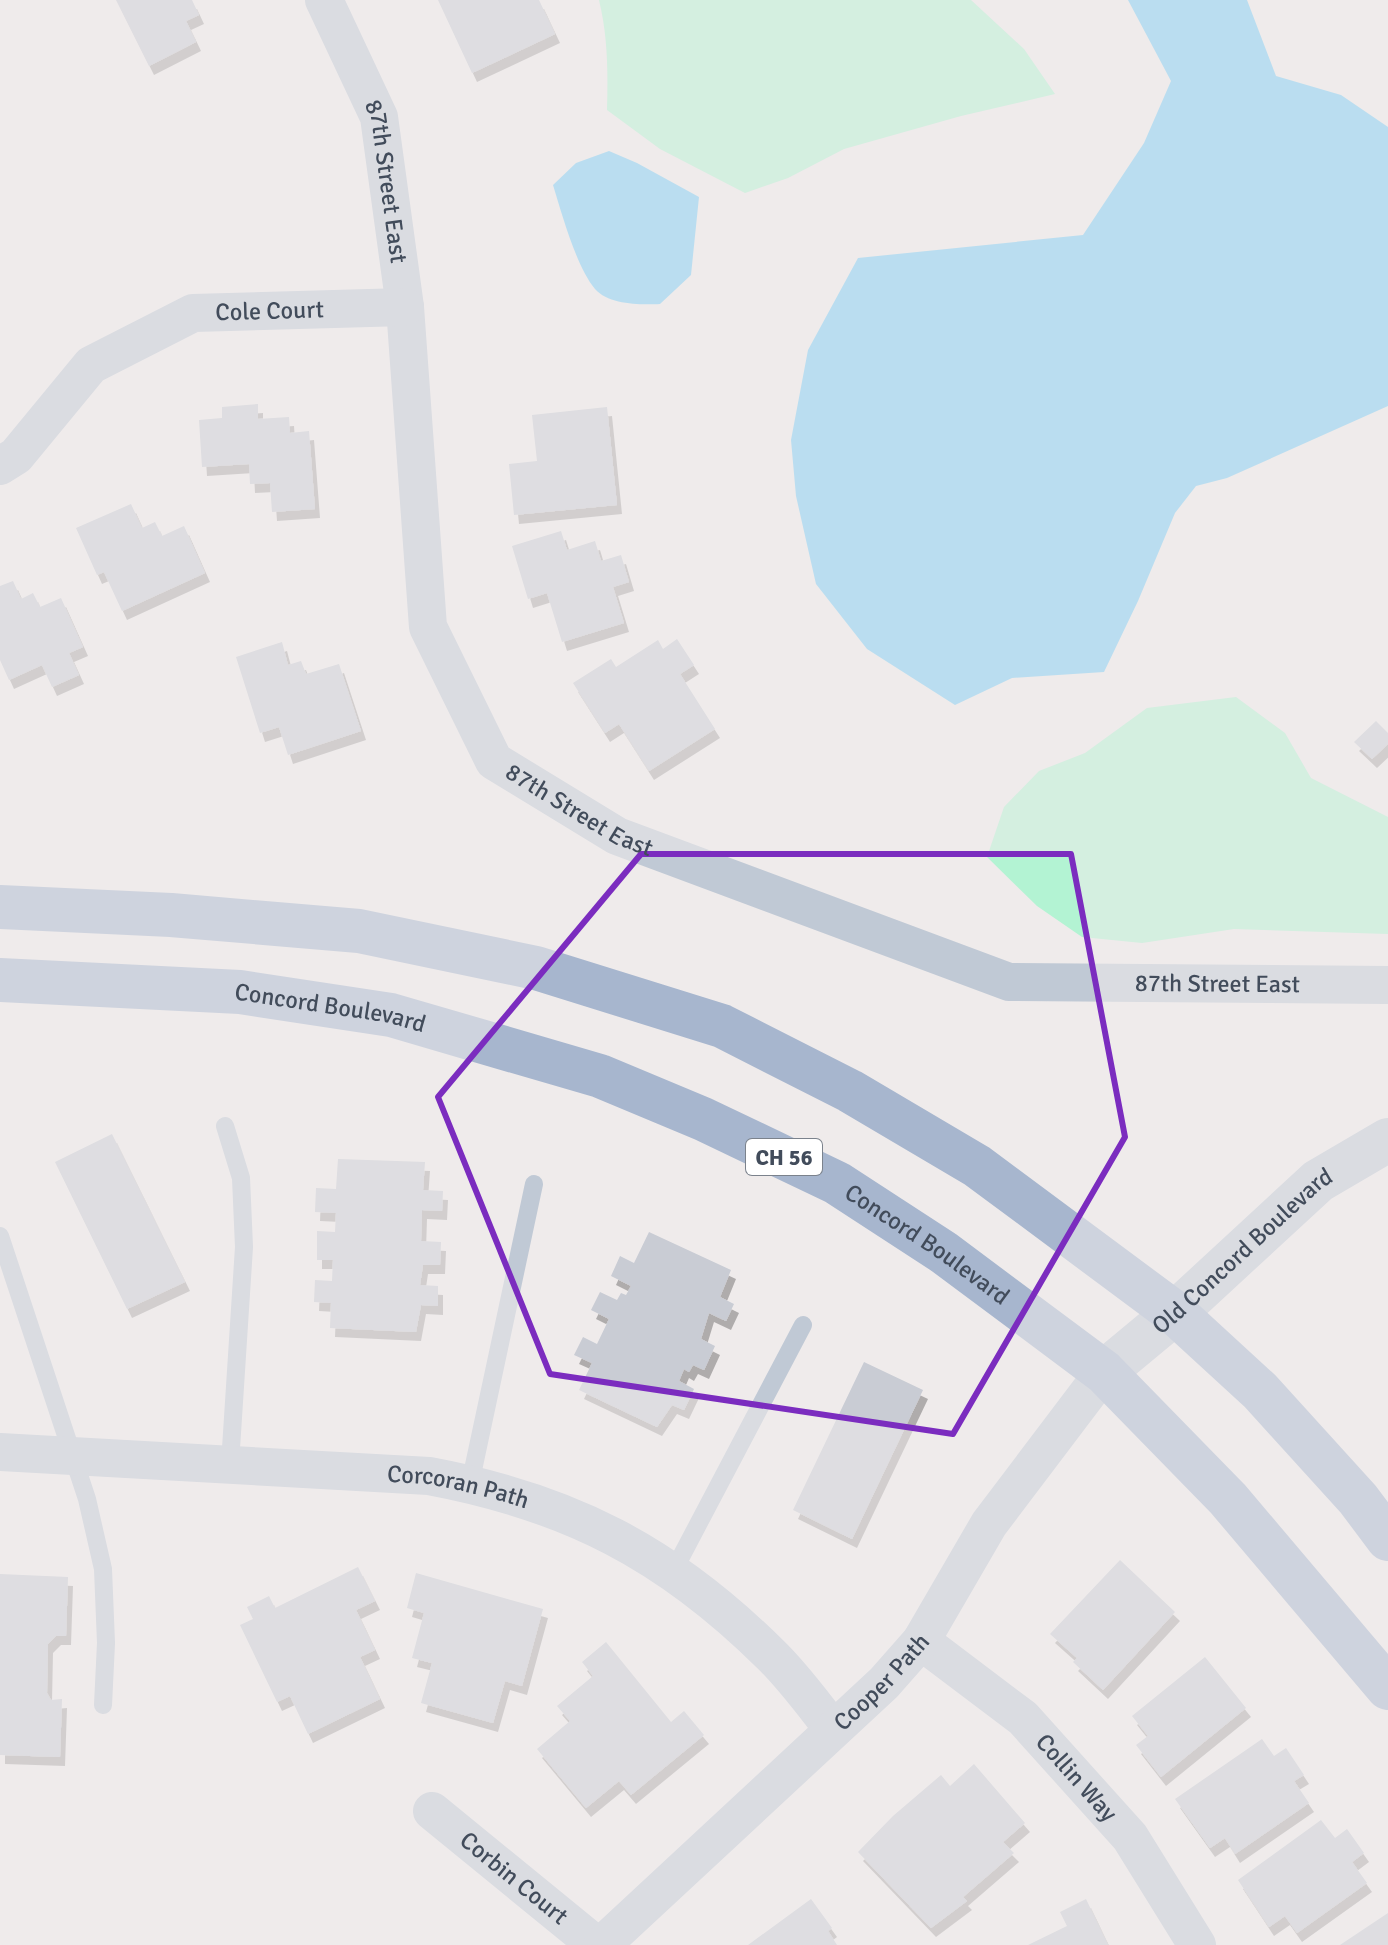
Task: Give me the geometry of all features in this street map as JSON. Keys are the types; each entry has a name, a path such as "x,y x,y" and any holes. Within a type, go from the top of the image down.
{"main road":[{"path":"0,907 171,915 359,931 536,968 722,1026 850,1091 977,1166 1175,1313 1260,1391 1358,1499 1388,1539"},
{"name":"Concord Boulevard","path":"0,980 240,992 391,1015 600,1076 703,1119 837,1183 943,1252 1104,1372 1228,1499 1388,1688"}],"street":[{"name":"87th Street East","path":"324,0 379,117 405,307 428,627 494,761 617,836 1009,982 1388,985"},
{"name":"Cole Court","path":"0,466 16,456 91,365 193,313 405,307"},
{"name":"Old Concord Boulevard","path":"1104,1372 1175,1313 1318,1181 1388,1140"},
{"name":"Cooper Path","path":"599,1945 884,1683 921,1641 989,1524 1104,1372"},
{"name":"Corcoran Path","path":"0,1452 429,1476 547,1506 647,1554 728,1614 773,1656 833,1729"},
{"name":"Collin Way","path":"921,1641 1023,1718 1130,1837 1197,1945"},
{"name":"Corbin Court","path":"432,1811 599,1945"}],"lane":[{"path":"225,1126 241,1178 244,1247 230,1464"},
{"path":"470,1484 534,1184"},
{"path":"0,1236 87,1499 103,1569 106,1643 103,1705"},
{"path":"673,1572 803,1325"}],"highlighted area":[{"path":"641,854 1071,854 1125,1137 953,1434 550,1374 438,1097"}],"green space":[{"path":"599,0 971,0 1024,49 1055,94 961,116 844,149 788,178 745,193 660,149 607,110 607,55"},
{"path":"1236,697 1285,733 1311,778 1388,817 1388,934 1234,929 1142,943 1082,937 1037,906 987,857 1004,807 1039,771 1085,753 1147,708"}],"water":[{"path":"1128,0 1247,0 1276,76 1341,95 1388,127 1388,406 1227,478 1196,486 1175,513 1104,672 1012,678 955,705 867,649 816,584 796,496 791,440 808,350 858,258 1083,235 1144,143 1171,81"},
{"path":"609,151 699,197 691,275 660,304 626,303 601,294 588,279 565,225 553,185 576,163"}],"building":[{"path":"116,0 192,0 199,15 186,21 196,42 149,66"},
{"path":"438,0 539,0 555,34 472,73"},
{"path":"258,404 258,419 289,417 290,433 309,431 315,509 272,512 270,483 250,484 249,464 202,467 199,420 222,418 222,407"},
{"path":"607,407 617,505 514,515 509,464 537,461 532,415"},
{"path":"131,504 142,528 155,522 162,536 184,526 205,573 122,611 104,572 97,575 76,528"},
{"path":"561,531 567,550 595,541 601,561 621,555 629,582 613,587 624,623 562,642 547,593 528,599 512,546"},
{"path":"13,581 21,599 33,593 40,607 61,598 83,647 69,653 79,675 52,687 42,665 9,680 0,660 0,586"},
{"path":"677,639 694,665 680,674 715,729 649,771 619,724 605,733 573,683 611,659 616,667 658,640 663,649"},
{"path":"282,642 288,665 301,661 306,674 339,664 361,731 288,755 279,727 260,733 236,657"},
{"path":"1376,721 1388,733 1388,744 1372,759 1354,742"},
{"path":"112,1134 185,1282 127,1309 55,1162"},
{"path":"338,1159 425,1162 423,1190 443,1191 442,1211 422,1210 421,1241 441,1242 440,1265 423,1265 420,1285 438,1286 438,1306 421,1305 416,1332 330,1328 331,1303 314,1302 315,1280 332,1281 333,1260 317,1260 317,1231 335,1232 336,1213 315,1212 316,1188 336,1189"},
{"path":"649,1232 731,1270 720,1297 734,1304 726,1321 709,1313 701,1339 715,1346 704,1370 693,1365 689,1372 684,1369 679,1381 694,1389 684,1410 672,1405 657,1427 579,1390 592,1363 574,1355 583,1337 597,1344 609,1319 591,1310 600,1292 617,1300 621,1293 626,1295 631,1286 611,1276 620,1256 634,1263"},
{"path":"864,1362 923,1390 852,1539 793,1510"},
{"path":"1120,1560 1175,1612 1103,1690 1073,1662 1077,1658 1050,1634"},
{"path":"358,1567 375,1601 356,1610 375,1650 360,1657 380,1699 308,1734 290,1696 277,1702 240,1625 253,1619 247,1607 269,1596 275,1608"},
{"path":"416,1573 543,1609 522,1686 505,1681 493,1723 421,1703 432,1663 412,1658 424,1613 407,1608"},
{"path":"0,1574 68,1577 66,1636 56,1636 48,1644 47,1693 51,1700 62,1699 60,1757 0,1755"},
{"path":"606,1642 671,1722 684,1711 704,1735 631,1795 619,1781 586,1808 537,1749 570,1721 557,1706 593,1676 582,1662"},
{"path":"1205,1657 1246,1708 1161,1777 1136,1745 1148,1736 1132,1716"},
{"path":"1262,1739 1274,1756 1286,1748 1304,1775 1294,1781 1309,1803 1235,1854 1225,1838 1210,1848 1175,1799"},
{"path":"974,1764 1025,1823 1003,1842 1014,1853 963,1897 967,1901 931,1928 858,1852 893,1816 941,1775 950,1786"},
{"path":"1321,1820 1335,1838 1347,1829 1364,1853 1352,1862 1367,1883 1297,1933 1285,1916 1269,1927 1238,1880"},
{"path":"811,1899 832,1928 828,1931 837,1945 748,1945"},
{"path":"1086,1899 1108,1945 1028,1945 1067,1926 1060,1912"},
{"path":"1388,1913 1388,1945 1340,1945"}]}
